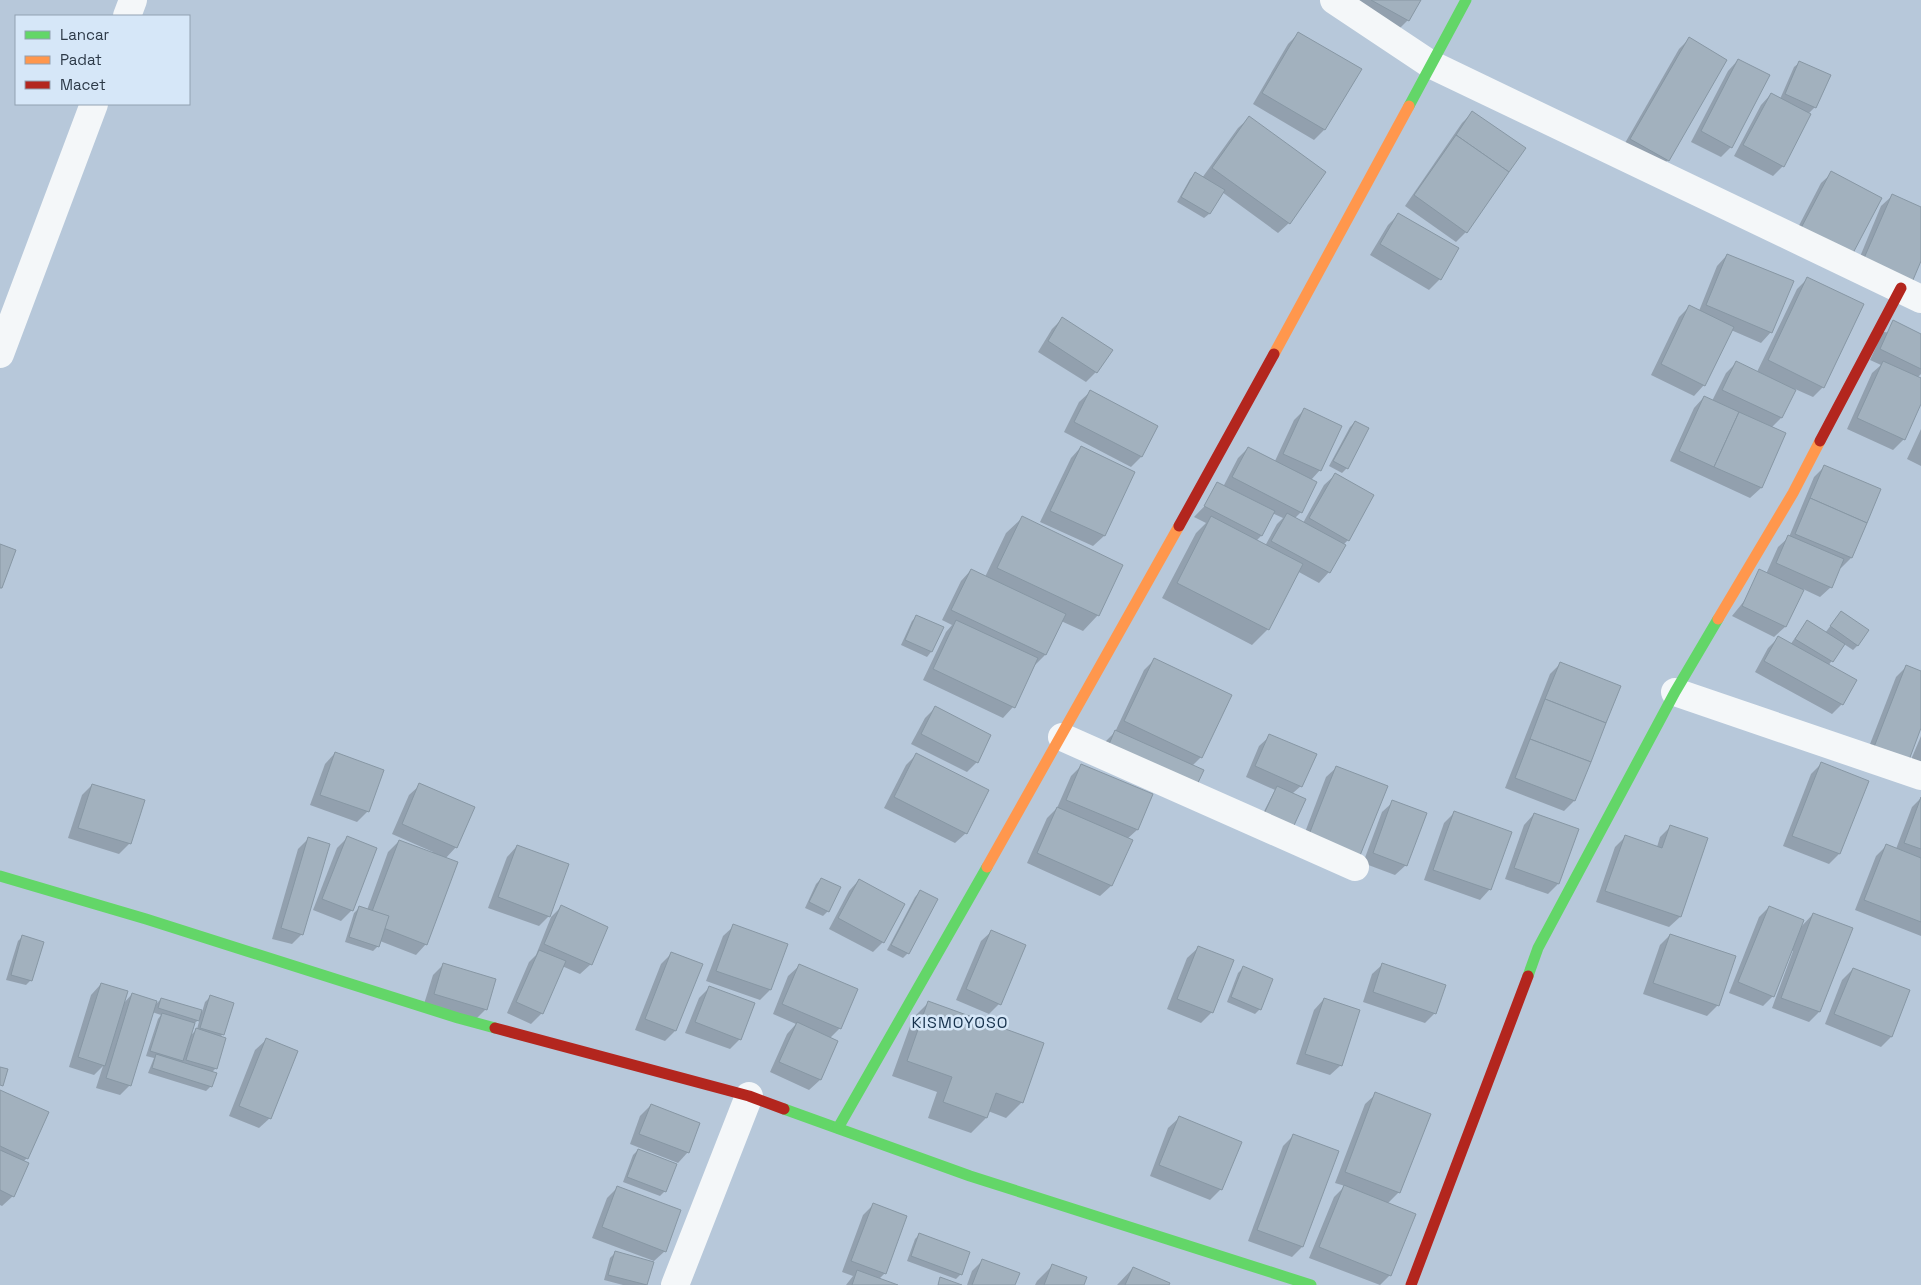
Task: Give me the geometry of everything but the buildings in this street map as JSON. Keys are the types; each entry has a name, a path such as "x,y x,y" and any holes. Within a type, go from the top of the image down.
{"street":[{"path":"127,15 133,0"},
{"path":"1334,0 1430,64 1911,293 1675,692 1538,948 1411,1285"},
{"path":"838,1128 1062,737 1245,407 1466,0"},
{"path":"0,354 94,105"},
{"path":"1675,692 1921,776"},
{"path":"1062,737 1355,867"},
{"path":"0,876 146,919 458,1018 749,1096 980,1179 1311,1285"},
{"path":"675,1285 749,1096"}],"traffic: fast":[{"path":"1409,106 1466,0"},
{"path":"1528,976 1538,948 1675,692 1718,619"},
{"path":"838,1128 987,867"},
{"path":"0,876 146,919 495,1028"},
{"path":"784,1109 970,1176 1311,1285"}],"traffic: slow":[{"path":"1274,354 1409,106"},
{"path":"1718,619 1793,493 1820,441"},
{"path":"987,867 1179,526"}],"traffic: jam":[{"path":"1820,441 1901,288"},
{"path":"1179,526 1274,354"},
{"path":"1411,1285 1528,976"},
{"path":"495,1028 749,1096 784,1109"}],"district":[{"name":"KISMOYOSO","path":"960,1022"}]}
